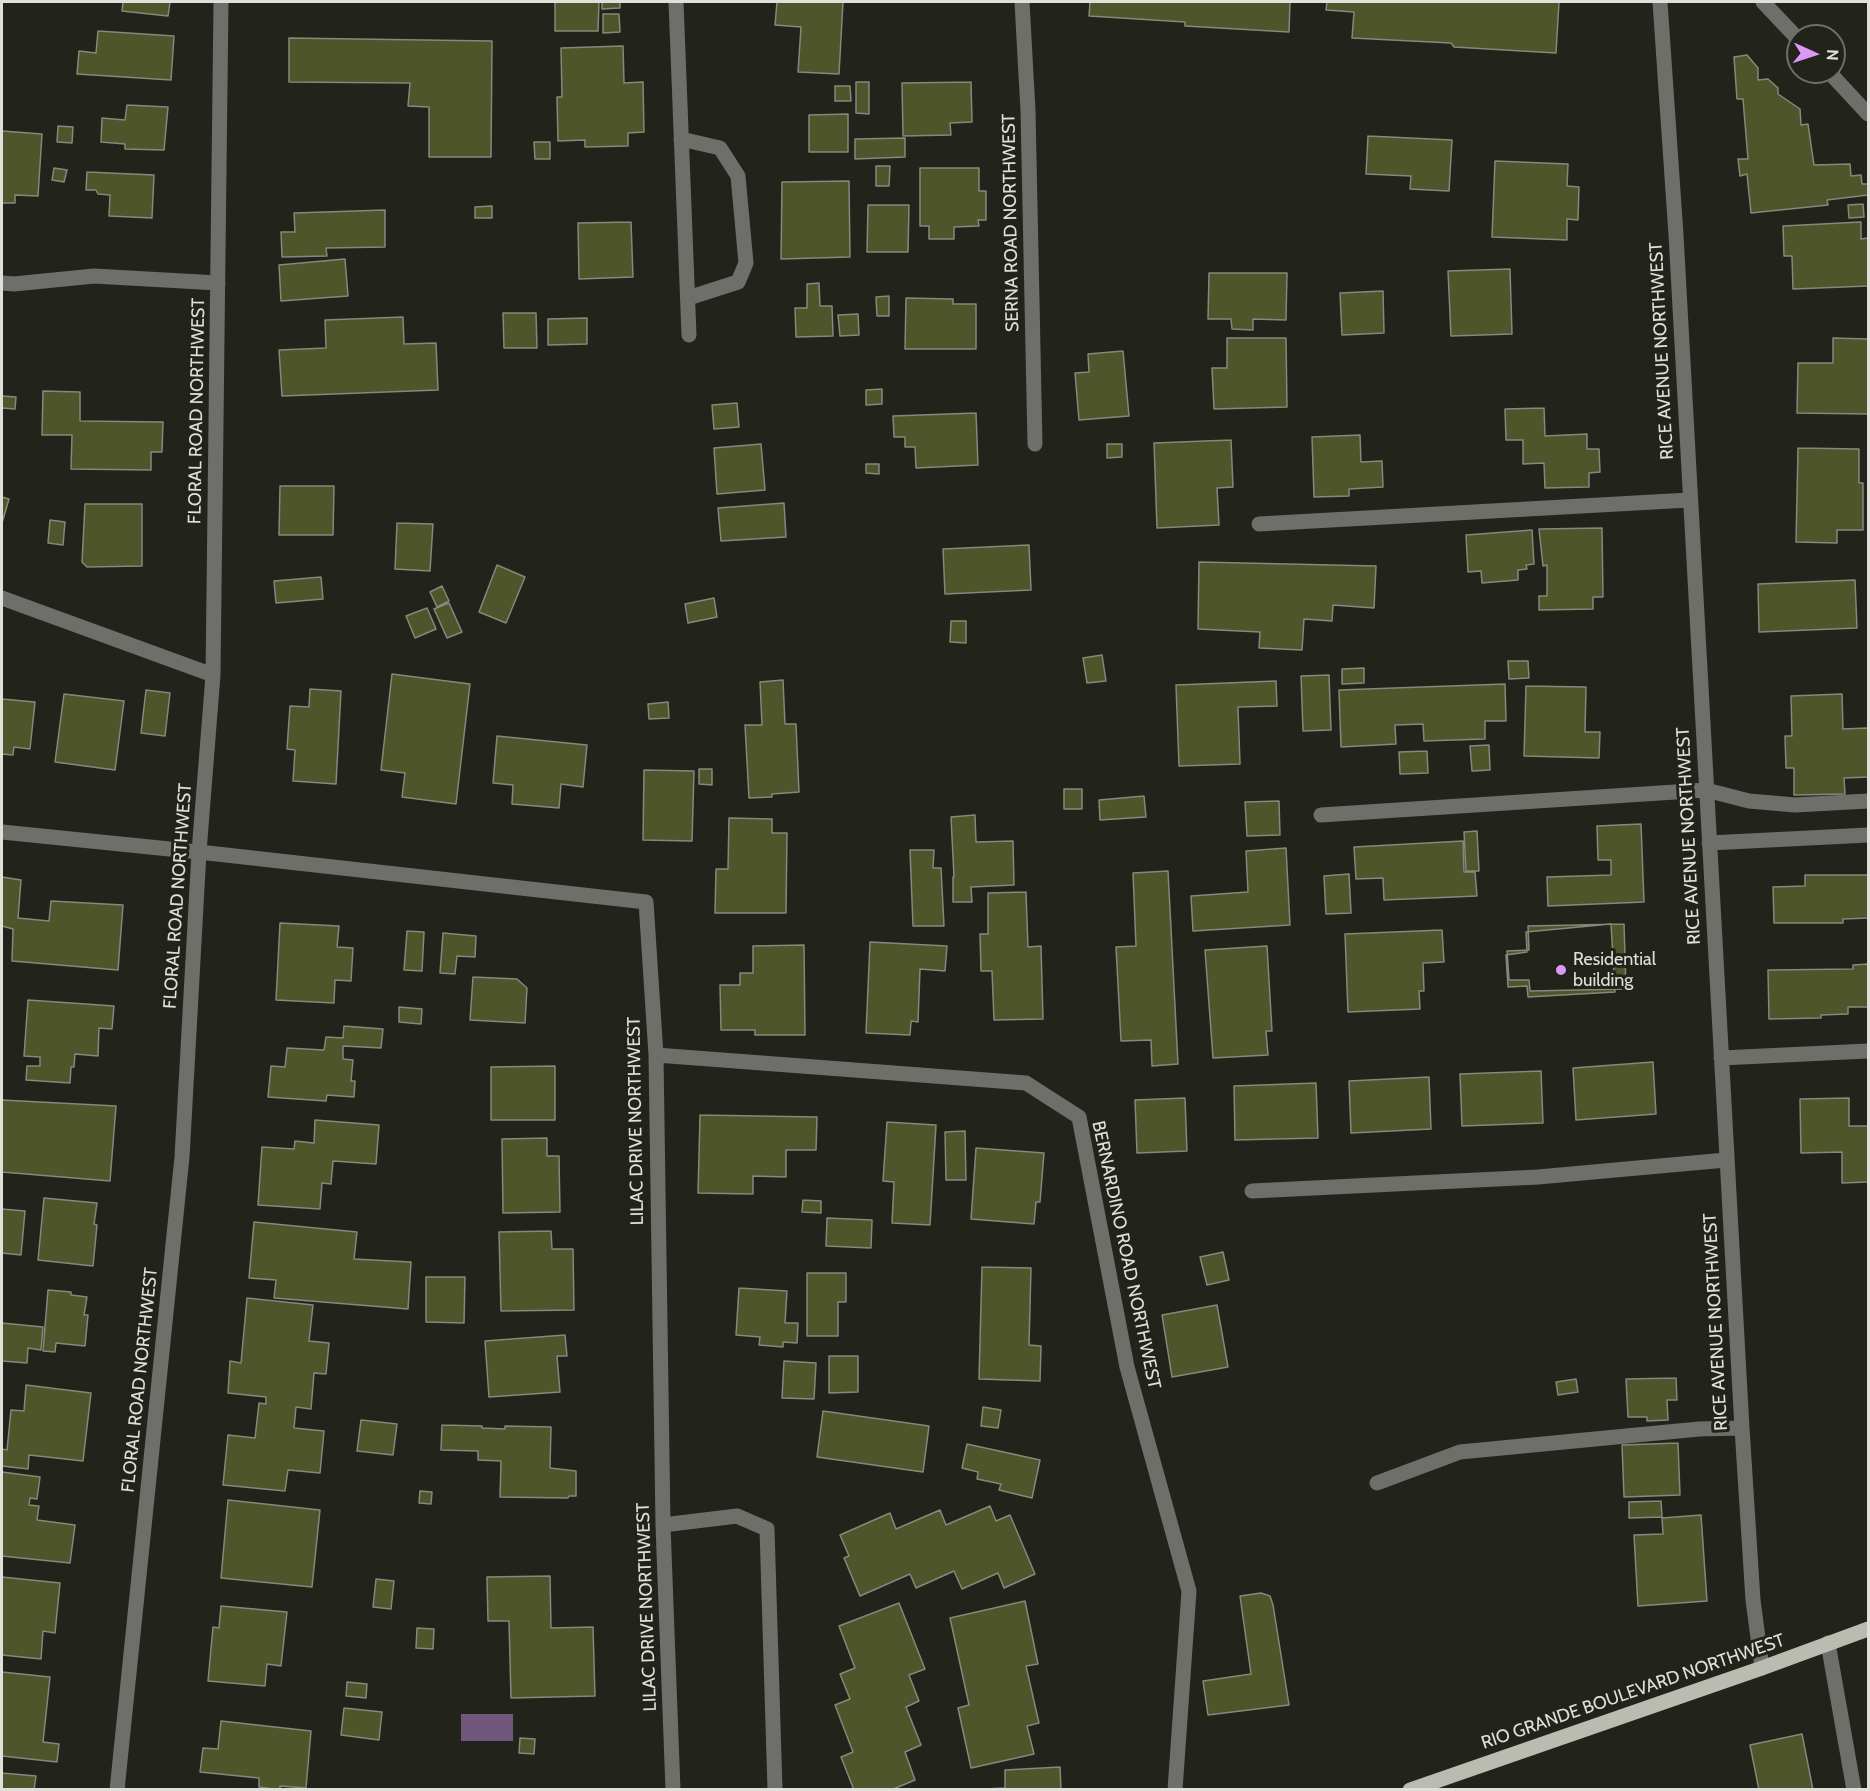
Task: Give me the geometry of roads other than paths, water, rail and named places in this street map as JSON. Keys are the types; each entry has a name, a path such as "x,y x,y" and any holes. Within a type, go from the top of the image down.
{"main road":[{"name":"RIO GRANDE BOULEVARD NORTHWEST","path":"1410,1790 1869,1629"}],"street":[{"name":"FLORAL ROAD NORTHWEST","path":"117,1790 182,1157 199,852 213,675 221,2"},
{"path":"676,2 689,335"},
{"name":"SERNA ROAD NORTHWEST","path":"1022,2 1028,111 1035,444"},
{"name":"RICE AVENUE NORTHWEST","path":"1660,2 1676,235 1742,1428 1753,1600 1762,1668"},
{"path":"1763,2 1786,26"},
{"path":"1840,84 1869,114"},
{"path":"681,139 720,148 738,176 746,264 738,282 688,298"},
{"path":"2,284 94,276 218,283"},
{"path":"1259,524 1689,500"},
{"path":"2,598 213,675"},
{"path":"1321,815 1706,790 1749,801 1795,805 1869,801"},
{"path":"2,832 199,852"},
{"path":"1709,843 1869,835"},
{"name":"LILAC DRIVE NORTHWEST","path":"199,852 646,902 656,1055 663,1524 673,1790"},
{"path":"1721,1059 1869,1051"},
{"name":"BERNARDINO ROAD NORTHWEST","path":"656,1055 1026,1083 1079,1117 1127,1367 1190,1591 1175,1790"},
{"path":"1252,1191 1538,1177 1726,1160"},
{"path":"1377,1483 1460,1452 1699,1429 1742,1428"},
{"path":"663,1524 737,1516 767,1530 775,1790"},
{"path":"1828,1644 1854,1790"}],"place":[{"name":"Residential building","path":"1561,970"}]}
